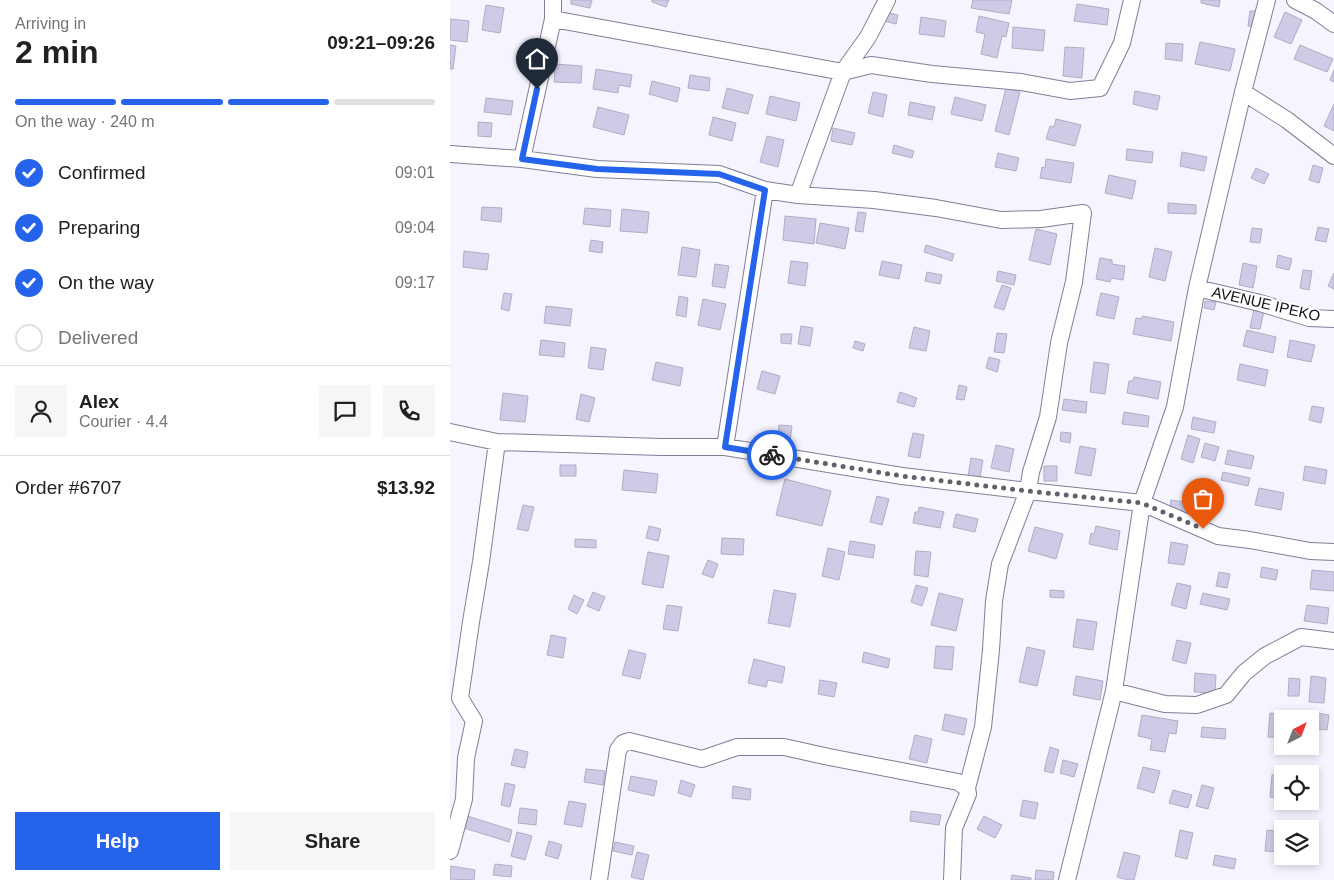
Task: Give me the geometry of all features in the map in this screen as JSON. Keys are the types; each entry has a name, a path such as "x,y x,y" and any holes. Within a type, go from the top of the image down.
{"street":[{"path":"522,159 553,19 553,0"},
{"path":"798,195 843,72 868,37 887,0"},
{"path":"553,19 843,72 871,65 932,74 1021,82 1070,91 1100,88 1122,43 1132,0"},
{"path":"1067,880 1114,691 1142,503 1175,407 1197,288 1243,92 1267,0"},
{"path":"1295,0 1316,10 1334,24"},
{"path":"1243,92 1287,120 1334,156"},
{"path":"450,154 522,159 597,169 719,174 765,190 798,195 874,200 1001,220 1041,219 1083,213 1074,282 1059,343 1048,417 1031,472 1028,491 1000,564 994,601 983,727 967,788 968,794 954,828 952,880"},
{"path":"725,447 765,190"},
{"name":"AVENUE IPEKO","path":"1197,288 1260,302 1309,318 1334,319"},
{"path":"450,432 498,442 725,447 902,476 1142,503 1218,536 1310,551 1334,552"},
{"path":"450,851 464,799 466,758 474,721 460,698 498,442"},
{"path":"1114,691 1165,704 1197,705 1226,695 1244,673 1265,656 1301,637 1334,641"},
{"path":"599,880 618,750 623,743 629,741 702,759 737,747 784,746 829,757 958,782 967,788"}],"building":[{"path":"571,0 592,0 590,8 571,4"},
{"path":"652,0 669,0 666,7 652,2"},
{"path":"973,0 1012,0 1009,14 971,8"},
{"path":"1201,0 1220,0 1219,7 1201,3"},
{"path":"1077,4 1109,9 1107,25 1074,21"},
{"path":"486,5 504,8 500,33 482,30"},
{"path":"1250,11 1259,11 1258,27 1248,26"},
{"path":"886,12 898,15 896,24 884,21"},
{"path":"1285,12 1302,20 1291,44 1274,37"},
{"path":"979,16 1009,23 1006,37 1002,36 997,58 981,54 985,34 976,32"},
{"path":"921,17 946,21 944,37 919,34"},
{"path":"450,19 469,21 467,42 450,40"},
{"path":"1013,27 1045,30 1043,51 1012,48"},
{"path":"1200,42 1235,49 1230,71 1195,64"},
{"path":"1166,43 1183,44 1182,61 1165,59"},
{"path":"450,45 456,46 453,69 450,69"},
{"path":"1300,45 1333,59 1327,72 1294,59"},
{"path":"1065,47 1084,48 1082,78 1063,76"},
{"path":"555,64 582,66 581,83 554,82"},
{"path":"596,69 632,75 630,87 619,85 618,93 593,89"},
{"path":"1334,70 1334,82 1330,80"},
{"path":"690,75 710,78 709,91 688,88"},
{"path":"652,81 680,88 677,102 649,94"},
{"path":"727,88 753,95 748,114 722,108"},
{"path":"1006,88 1020,92 1009,135 995,131"},
{"path":"1135,91 1160,96 1157,110 1133,104"},
{"path":"873,92 887,95 883,117 868,113"},
{"path":"770,96 800,103 796,121 766,114"},
{"path":"955,97 986,105 982,121 951,114"},
{"path":"486,98 513,101 511,115 484,112"},
{"path":"910,102 935,107 932,120 908,115"},
{"path":"1334,104 1334,131 1324,126"},
{"path":"598,107 629,115 624,135 593,127"},
{"path":"713,117 736,123 732,141 709,135"},
{"path":"1056,119 1081,125 1075,146 1046,139 1050,126 1054,127"},
{"path":"478,122 492,123 491,137 478,136"},
{"path":"833,128 855,133 852,145 831,141"},
{"path":"767,136 784,140 778,167 760,162"},
{"path":"894,145 914,151 912,158 892,153"},
{"path":"1127,149 1153,152 1152,163 1126,160"},
{"path":"1182,152 1207,157 1204,171 1180,166"},
{"path":"998,153 1019,158 1016,171 995,167"},
{"path":"1046,159 1074,163 1071,183 1040,178 1042,167 1045,168"},
{"path":"1313,165 1323,168 1319,183 1309,180"},
{"path":"1256,168 1269,174 1264,184 1251,178"},
{"path":"1109,175 1136,181 1132,199 1105,193"},
{"path":"1168,203 1196,205 1196,214 1168,213"},
{"path":"482,207 502,208 501,222 481,220"},
{"path":"585,208 611,210 610,227 583,224"},
{"path":"622,209 649,212 647,233 620,231"},
{"path":"858,212 866,213 863,232 855,231"},
{"path":"785,216 816,219 814,244 783,240"},
{"path":"820,223 849,228 845,249 816,243"},
{"path":"1318,227 1329,229 1326,242 1315,240"},
{"path":"1252,228 1262,229 1260,243 1250,242"},
{"path":"1036,229 1057,234 1050,265 1029,260"},
{"path":"591,240 603,242 602,253 589,251"},
{"path":"926,245 954,254 952,261 924,252"},
{"path":"682,247 700,250 696,277 678,275"},
{"path":"1155,248 1172,252 1165,281 1149,277"},
{"path":"464,251 489,254 487,270 463,267"},
{"path":"1278,255 1292,259 1289,270 1276,267"},
{"path":"1100,258 1112,260 1112,264 1125,266 1123,280 1111,278 1110,282 1096,279"},
{"path":"791,261 808,263 805,286 788,283"},
{"path":"882,261 902,265 899,279 879,275"},
{"path":"1243,263 1257,266 1253,288 1239,285"},
{"path":"715,264 729,266 725,288 712,286"},
{"path":"1303,270 1312,271 1309,290 1300,288"},
{"path":"998,271 1016,275 1014,285 996,281"},
{"path":"927,272 942,275 940,284 925,281"},
{"path":"1334,273 1334,289 1328,286"},
{"path":"1002,285 1011,288 1004,310 994,307"},
{"path":"504,293 512,294 509,311 501,309"},
{"path":"1101,293 1119,297 1114,319 1096,315"},
{"path":"679,296 688,298 686,317 676,315"},
{"path":"703,299 726,304 720,330 698,325"},
{"path":"1205,301 1216,302 1214,310 1204,308"},
{"path":"546,306 572,309 570,326 544,323"},
{"path":"1254,309 1264,311 1260,329 1250,328"},
{"path":"1142,316 1174,322 1171,341 1133,334 1136,318 1142,319"},
{"path":"801,326 813,328 810,346 798,344"},
{"path":"914,327 930,331 926,351 909,348"},
{"path":"1247,330 1276,337 1273,353 1243,346"},
{"path":"997,333 1007,334 1004,353 994,352"},
{"path":"781,334 792,334 791,344 781,343"},
{"path":"541,340 565,343 564,357 539,355"},
{"path":"1290,340 1315,345 1311,362 1287,357"},
{"path":"855,341 865,344 863,351 853,348"},
{"path":"591,347 606,349 603,370 588,368"},
{"path":"989,357 1000,360 997,372 986,368"},
{"path":"656,362 683,368 680,386 652,380"},
{"path":"1094,362 1109,364 1105,394 1090,392"},
{"path":"1240,364 1268,370 1265,386 1237,380"},
{"path":"762,371 780,376 775,394 757,389"},
{"path":"1134,377 1161,382 1158,399 1127,393 1129,381 1133,381"},
{"path":"959,385 967,387 964,400 956,399"},
{"path":"900,392 917,398 914,407 897,402"},
{"path":"503,393 528,396 525,422 500,420"},
{"path":"581,394 595,398 589,422 576,419"},
{"path":"1064,399 1087,402 1086,413 1062,410"},
{"path":"1312,406 1324,408 1321,423 1309,420"},
{"path":"1124,412 1149,416 1148,427 1122,424"},
{"path":"1193,417 1216,422 1214,433 1191,429"},
{"path":"779,425 792,426 789,449 777,448"},
{"path":"1061,432 1071,433 1070,443 1060,441"},
{"path":"913,433 924,435 920,458 908,456"},
{"path":"1188,435 1200,439 1193,463 1181,459"},
{"path":"1205,443 1219,447 1215,461 1201,457"},
{"path":"996,445 1014,449 1009,472 991,468"},
{"path":"1080,446 1096,449 1091,476 1075,473"},
{"path":"1228,450 1254,456 1251,469 1225,464"},
{"path":"971,458 983,460 980,477 968,476"},
{"path":"560,465 576,465 576,476 560,476"},
{"path":"1044,466 1057,466 1057,481 1044,481"},
{"path":"1305,466 1327,470 1325,484 1303,480"},
{"path":"624,470 658,474 656,493 622,490"},
{"path":"1223,472 1250,478 1248,486 1221,480"},
{"path":"785,479 831,491 822,526 776,515"},
{"path":"1259,488 1284,493 1281,510 1255,505"},
{"path":"877,496 889,499 882,525 870,522"},
{"path":"1171,500 1198,504 1196,518 1169,514"},
{"path":"523,505 534,507 528,531 517,529"},
{"path":"919,507 944,512 940,528 913,523 915,512 918,512"},
{"path":"956,514 978,519 975,532 953,527"},
{"path":"649,526 661,529 658,541 646,538"},
{"path":"1096,526 1120,531 1117,550 1089,544 1091,533 1094,534"},
{"path":"1035,527 1063,534 1056,559 1028,551"},
{"path":"722,538 744,539 743,555 721,554"},
{"path":"575,539 596,540 596,548 575,547"},
{"path":"850,541 875,545 873,558 848,554"},
{"path":"1171,542 1188,545 1184,565 1168,563"},
{"path":"828,548 845,552 839,580 822,576"},
{"path":"916,551 931,552 928,577 914,575"},
{"path":"648,552 669,556 663,588 642,584"},
{"path":"708,560 718,564 713,578 702,574"},
{"path":"1262,567 1278,570 1276,580 1260,577"},
{"path":"1312,570 1334,572 1334,591 1310,589"},
{"path":"1219,572 1230,574 1227,588 1216,586"},
{"path":"1177,583 1191,586 1186,609 1171,605"},
{"path":"916,585 928,588 922,606 911,602"},
{"path":"774,590 796,594 790,627 768,623"},
{"path":"1050,590 1064,591 1064,598 1050,597"},
{"path":"593,592 605,597 599,611 587,606"},
{"path":"939,593 963,599 956,631 931,625"},
{"path":"1203,593 1230,599 1227,610 1200,604"},
{"path":"574,595 584,600 577,614 568,609"},
{"path":"667,605 682,607 678,631 663,629"},
{"path":"1307,605 1329,608 1327,624 1304,621"},
{"path":"1077,619 1097,622 1093,650 1073,647"},
{"path":"551,635 566,638 563,658 547,655"},
{"path":"1177,640 1191,643 1186,664 1172,660"},
{"path":"936,646 954,647 952,670 934,668"},
{"path":"1027,647 1045,651 1037,686 1019,682"},
{"path":"629,650 646,654 640,679 622,675"},
{"path":"864,652 890,659 888,668 862,662"},
{"path":"754,659 785,667 782,683 768,680 766,687 748,683"},
{"path":"1195,673 1216,675 1215,693 1194,692"},
{"path":"1076,676 1103,681 1100,700 1073,695"},
{"path":"1311,676 1326,678 1324,703 1309,702"},
{"path":"1289,678 1300,679 1299,696 1288,696"},
{"path":"820,680 837,683 834,697 818,694"},
{"path":"1270,713 1274,713 1274,737 1268,737"},
{"path":"1319,713 1329,715 1327,730 1319,729"},
{"path":"945,714 967,719 964,735 942,730"},
{"path":"1142,715 1178,721 1176,734 1169,733 1165,752 1150,750 1152,739 1138,736"},
{"path":"1202,727 1226,729 1225,739 1201,737"},
{"path":"915,735 932,739 927,763 909,759"},
{"path":"1050,747 1059,750 1053,773 1044,771"},
{"path":"515,749 528,752 525,768 511,765"},
{"path":"1063,760 1078,764 1074,777 1060,773"},
{"path":"1143,767 1160,771 1154,793 1137,788"},
{"path":"586,769 605,771 603,785 584,782"},
{"path":"1272,775 1274,775 1274,797 1270,797"},
{"path":"631,776 657,781 654,796 628,790"},
{"path":"681,780 695,785 691,797 678,793"},
{"path":"505,783 515,785 510,807 501,805"},
{"path":"1202,785 1214,788 1208,809 1196,806"},
{"path":"733,786 751,789 750,800 732,798"},
{"path":"1173,790 1192,795 1188,808 1169,803"},
{"path":"1023,800 1038,803 1035,819 1020,816"},
{"path":"569,801 586,804 582,827 564,824"},
{"path":"520,808 537,810 536,825 518,823"},
{"path":"911,811 941,815 939,825 910,821"},
{"path":"467,816 512,830 509,842 464,828"},
{"path":"984,816 1002,825 995,838 977,829"},
{"path":"1180,830 1193,833 1187,859 1175,856"},
{"path":"1267,830 1274,831 1274,852 1265,851"},
{"path":"517,832 532,836 525,860 511,856"},
{"path":"549,841 562,845 558,859 545,855"},
{"path":"615,842 634,846 632,855 613,851"},
{"path":"637,852 649,855 643,880 631,877"},
{"path":"1124,852 1140,856 1134,880 1117,877"},
{"path":"1215,855 1236,859 1234,869 1213,865"},
{"path":"495,864 512,866 511,877 493,875"},
{"path":"451,866 475,870 474,880 450,879"},
{"path":"1036,870 1054,872 1053,880 1035,880"},
{"path":"1012,875 1031,878 1031,880 1011,880"}],"way so far":[{"path":"772,455 902,476 1142,503 1203,529"}],"route":[{"path":"537,89 522,159 597,169 719,174 765,190 725,447 772,455"}]}
